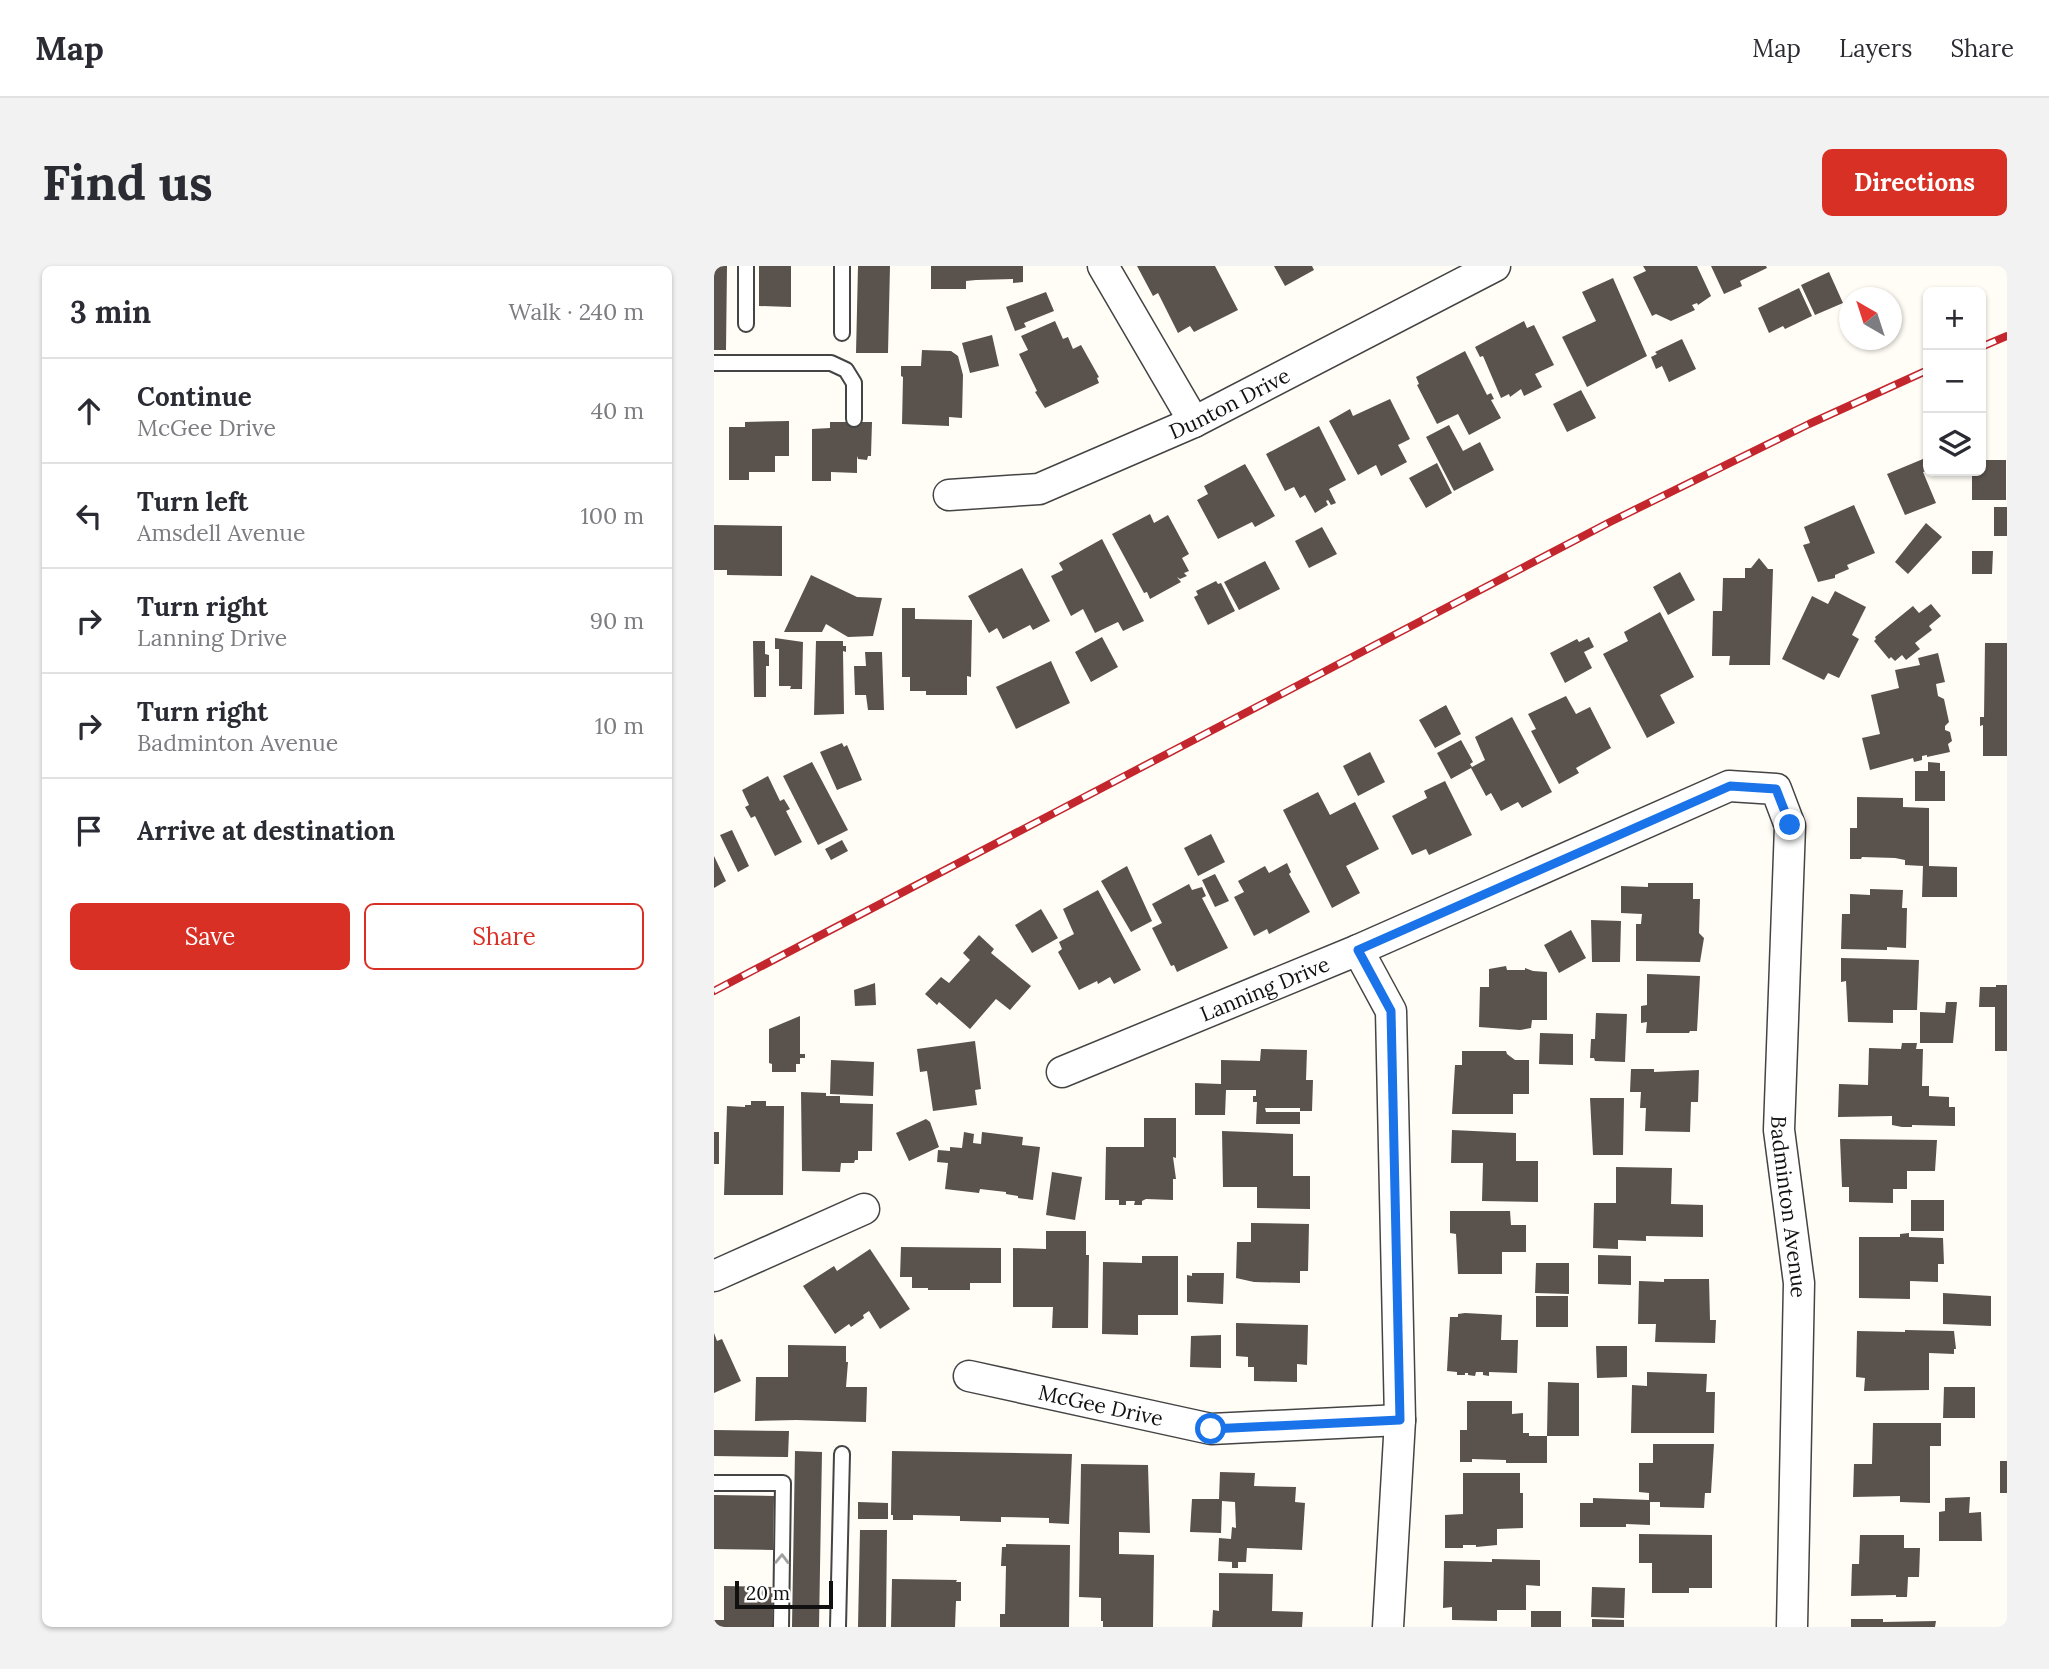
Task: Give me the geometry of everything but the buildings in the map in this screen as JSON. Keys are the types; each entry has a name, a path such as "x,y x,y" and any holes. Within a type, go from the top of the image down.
{"street":[{"path":"1103,266 1194,422"},
{"name":"Dunton Drive","path":"949,495 1039,489 1194,422 1494,266"},
{"name":"Lanning Drive","path":"1062,1072 1358,950 1730,786 1776,789"},
{"name":"Badminton Avenue","path":"1776,789 1790,825 1779,1130 1799,1283 1792,1627"},
{"path":"1358,950 1391,1011 1400,1420 1388,1627"},
{"path":"714,1276 863,1209"},
{"name":"McGee Drive","path":"969,1376 1211,1429 1400,1420"}],"lane":[{"path":"746,266 746,324"},
{"path":"842,266 842,333"},
{"path":"714,363 831,363 846,370 854,383 855,419"},
{"path":"838,1627 842,1454"},
{"path":"714,1483 783,1483 781,1627"}],"railway":[{"path":"1986,345 2007,336"},
{"path":"714,991 1610,522 1809,424 1923,372"}],"route":[{"path":"1211,1429 1400,1420 1391,1011 1358,950 1730,786 1776,789 1790,825"}]}
